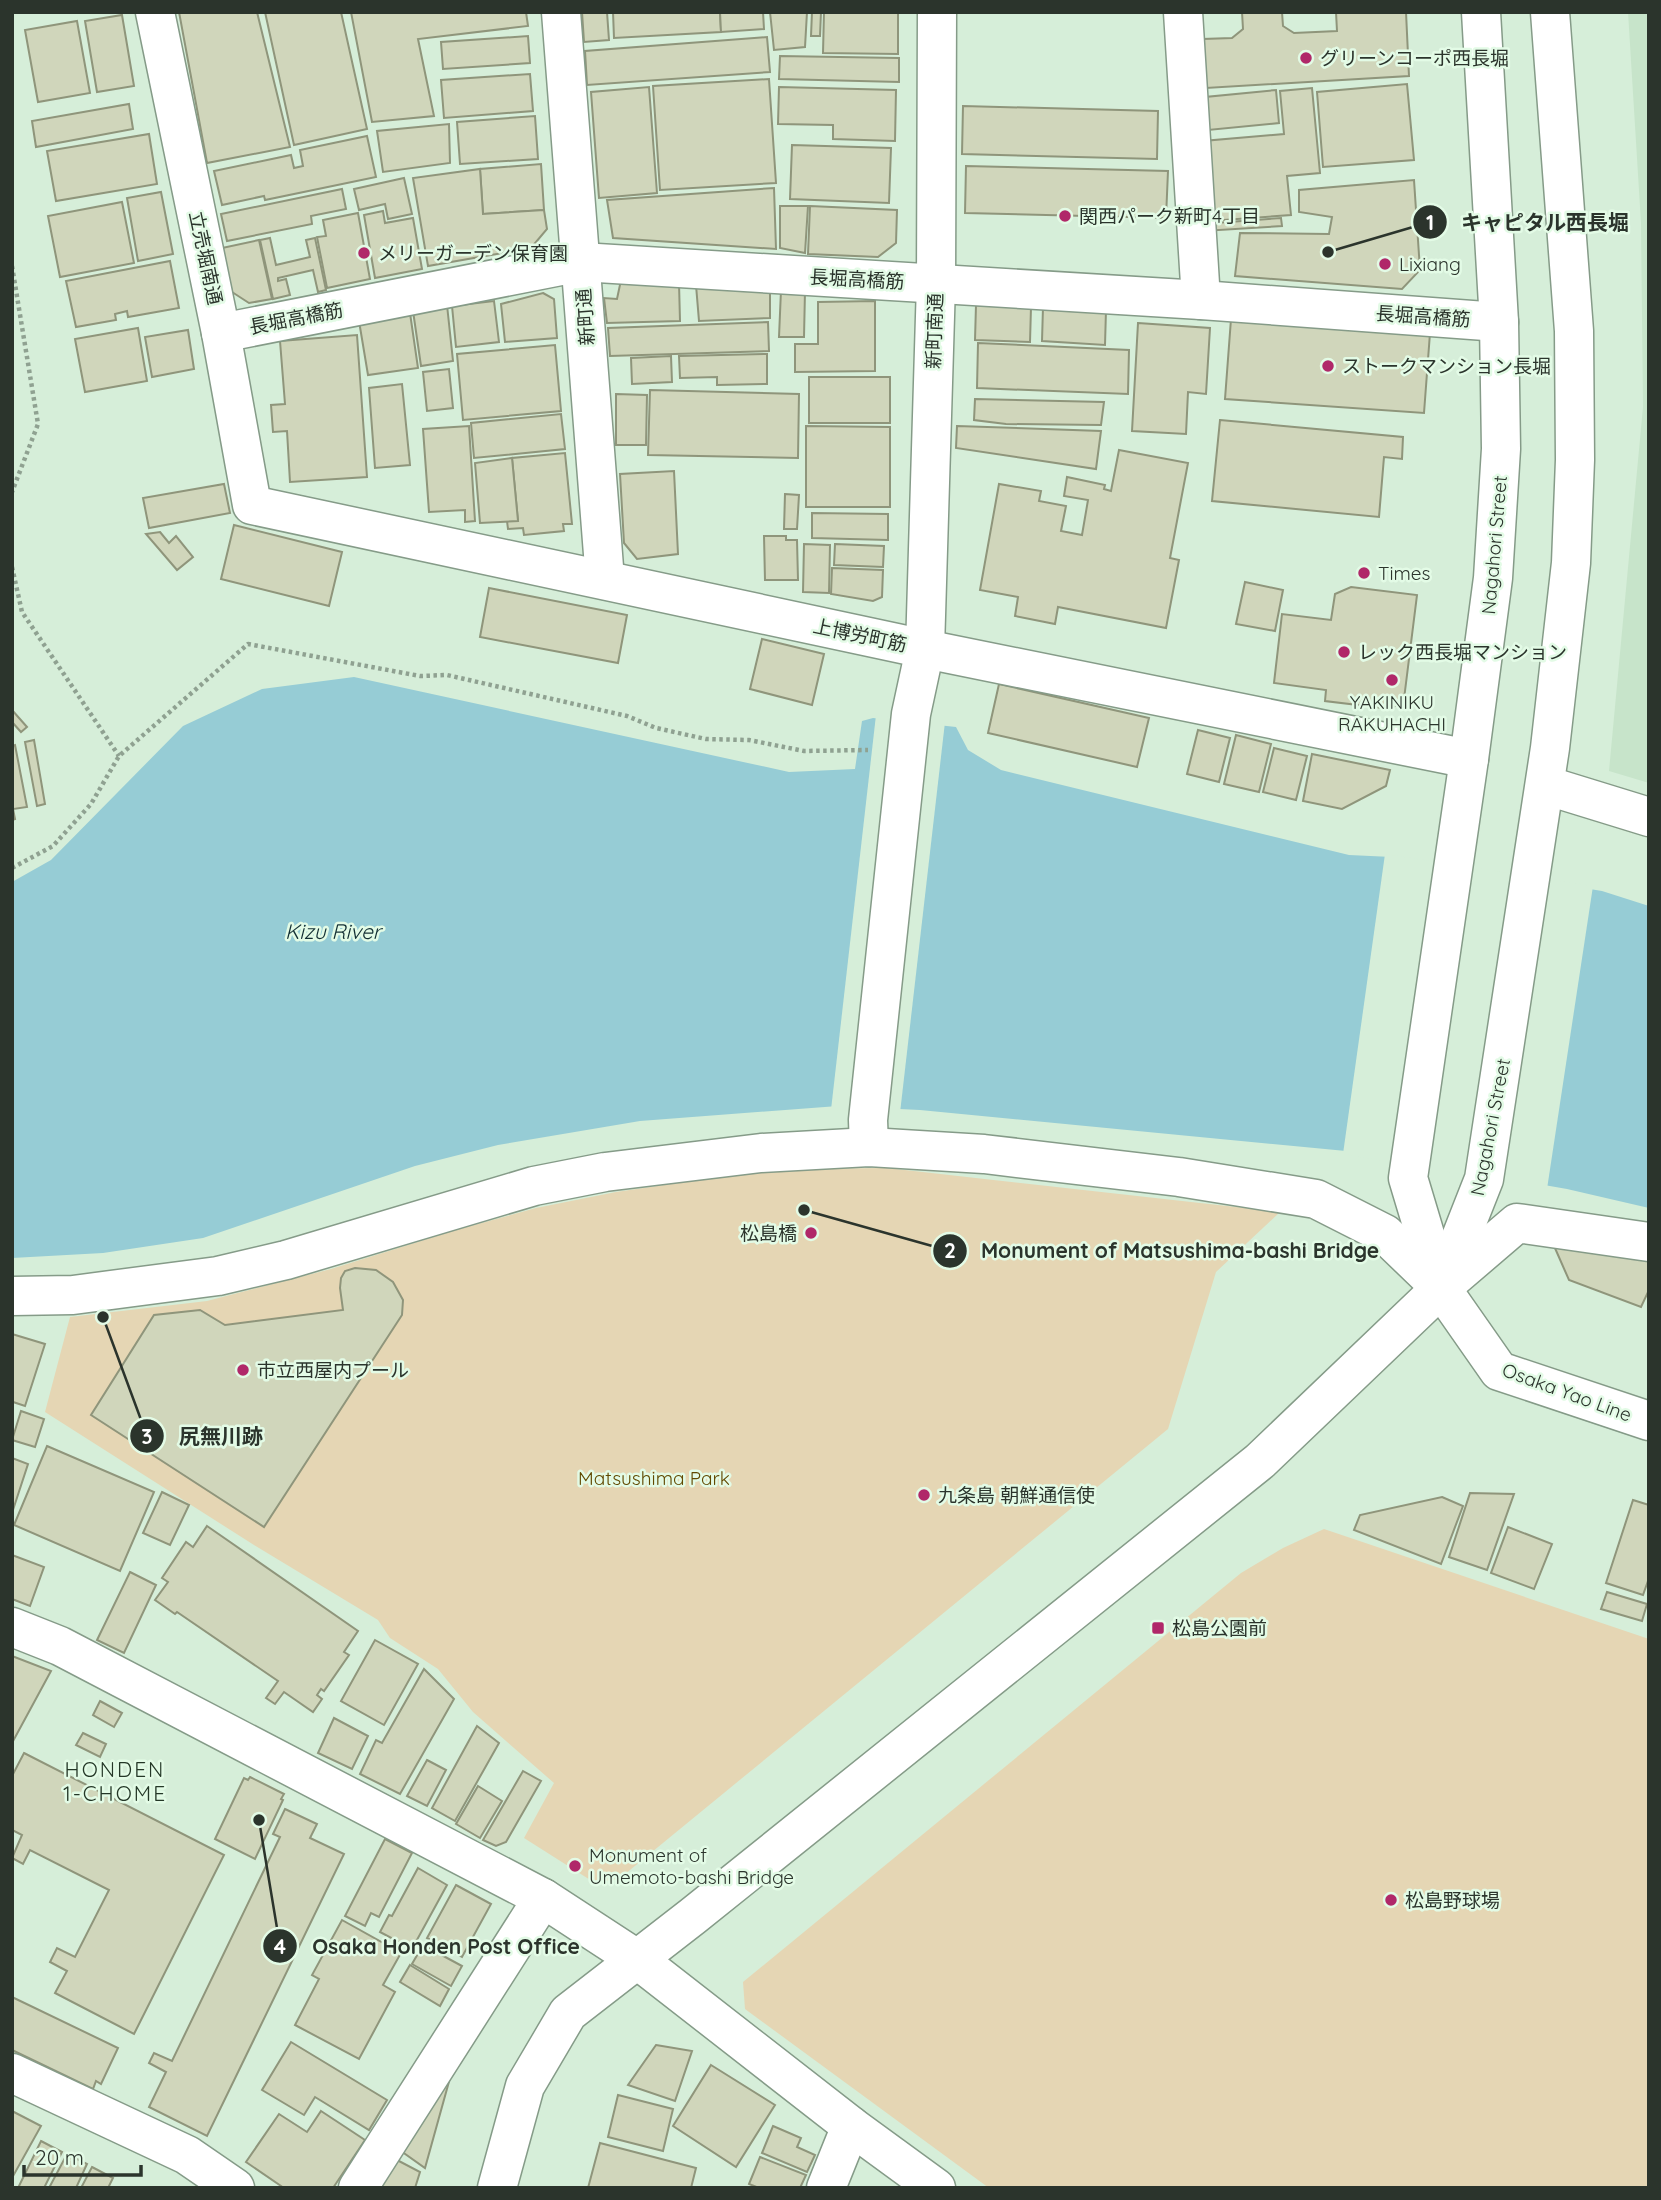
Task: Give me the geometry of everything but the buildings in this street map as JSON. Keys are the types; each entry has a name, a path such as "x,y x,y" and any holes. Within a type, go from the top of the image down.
{"street":[{"name":"立売堀南通","path":"155,12 221,333 253,505"},
{"name":"新町通","path":"561,12 605,580"},
{"name":"新町南通","path":"869,1134 911,714 926,649 936,283 937,12"},
{"path":"1183,12 1201,300"},
{"name":"Nagahori Street","path":"1441,1288 1408,1178 1469,759 1494,565 1501,449 1499,322 1481,12"},
{"name":"Nagahori Street","path":"1441,1288 1482,1186 1545,785 1571,563 1575,460 1574,331 1550,12"},
{"name":"長堀高橋筋","path":"221,333 581,262 1201,300 1499,322"},
{"name":"上博労町筋","path":"253,505 926,649 1469,759"},
{"path":"1545,785 1649,817"},
{"path":"12,1296 73,1295 218,1276 286,1261 534,1186 605,1172 761,1153 869,1134 1010,1157 1179,1177 1316,1199 1385,1234 1441,1288"},
{"path":"497,2188 525,2086 568,2013 638,1960 1260,1461 1441,1288 1517,1223 1649,1242"},
{"name":"Osaka Yao Line","path":"1441,1288 1499,1371 1649,1421"},
{"path":"12,1627 60,1646 543,1898 638,1960 851,2126 936,2188"},
{"path":"358,2188 543,1898"},
{"path":"12,2073 187,2155 235,2188"},
{"path":"826,2188 851,2126"}],"path":[{"path":"12,266 38,424 12,492"},
{"path":"12,567 22,612 119,756"},
{"path":"12,868 53,846 91,804 119,756 248,644 420,676 447,675 626,716 656,728 706,739 749,740 804,751 850,749"}],"shaded area":[{"path":"1628,12 1649,12 1649,783 1609,771 1643,407 1641,223"}],"green space":[{"name":"Matsushima Park","path":"887,1168 1280,1212 1216,1272 1168,1429 619,1879 595,1883 524,1838 554,1783 473,1712 438,1669 390,1638 378,1620 45,1412 70,1317 207,1301 331,1269 536,1208 616,1192 774,1169"},
{"path":"1324,1529 1649,1639 1649,2188 989,2188 745,2009 743,1982 1241,1573 1283,1548"}],"water":[{"name":"Kizu River","path":"354,677 789,772 855,769 862,721 873,718 956,727 968,750 1001,770 1349,855 1392,857 1602,891 1649,906 1649,1208 1567,1189 1346,1151 920,1110 838,1106 640,1121 498,1145 415,1166 203,1238 103,1253 12,1258 12,882 51,860 183,726 262,689"}],"pier":[{"path":"876,715 945,722 900,1113 831,1110"},
{"path":"1385,854 1593,886 1547,1189 1343,1154"}],"place":[{"name":"グリーンコーポ西長堀","path":"1306,58"},
{"name":"関西パーク新町4丁目","path":"1065,216"},
{"name":"キャピタル西長堀","path":"1328,252"},
{"name":"メリーガーデン保育園","path":"364,253"},
{"name":"Lixiang","path":"1385,264"},
{"name":"ストークマンション長堀","path":"1328,366"},
{"name":"Times","path":"1364,573"},
{"name":"レック西長堀マンション","path":"1344,652"},
{"name":"YAKINIKU RAKUHACHI","path":"1392,680"},
{"name":"Monument of Matsushima-bashi Bridge","path":"804,1210"},
{"name":"松島橋","path":"811,1233"},
{"name":"尻無川跡","path":"103,1317"},
{"name":"市立西屋内プール","path":"243,1370"},
{"name":"九条島 朝鮮通信使","path":"924,1495"},
{"name":"松島公園前","path":"1158,1628"},
{"name":"Osaka Honden Post Office","path":"259,1820"},
{"name":"Monument of Umemoto-bashi Bridge","path":"575,1866"},
{"name":"松島野球場","path":"1391,1900"}],"district":[{"name":"HONDEN 1-CHOME","path":"115,1781"}]}
